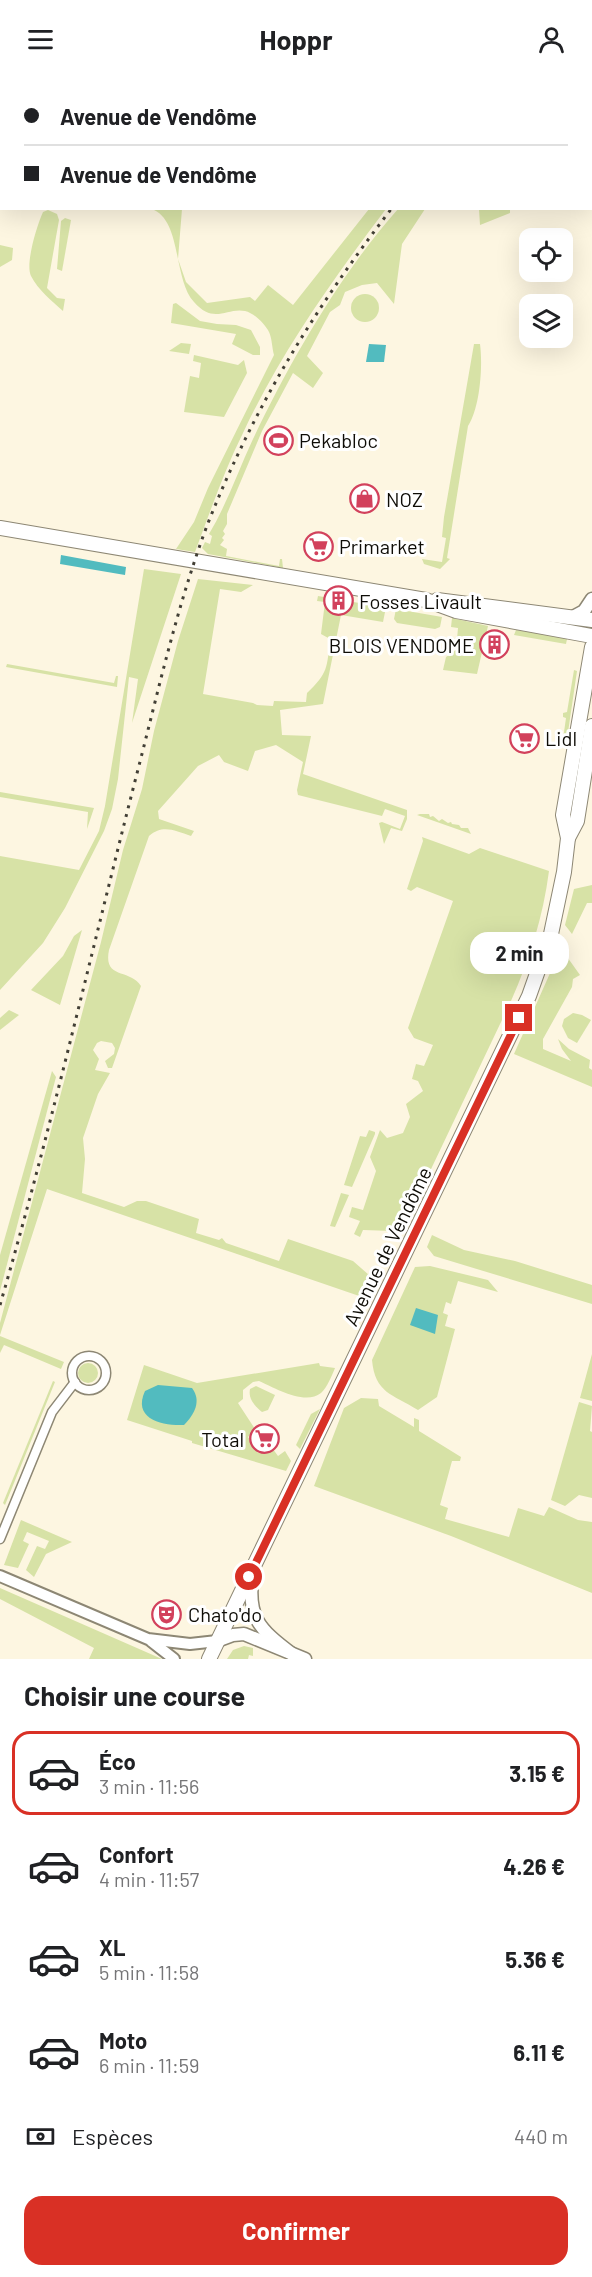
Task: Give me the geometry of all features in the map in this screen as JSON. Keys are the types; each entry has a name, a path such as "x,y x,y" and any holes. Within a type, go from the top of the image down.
{"main road":[{"path":"0,528 426,600 446,600 592,620"},
{"path":"571,618 584,611 592,599"},
{"path":"426,600 456,611 592,636"},
{"name":"Avenue de Vendôme","path":"208,1659 529,996 551,934 564,872 568,838 563,815 592,647"},
{"name":"Avenue de Vendôme","path":"568,838 577,820 592,726"},
{"path":"257,1561 252,1575 250,1595 252,1611 257,1624 266,1635 292,1654"},
{"path":"217,1641 244,1634 305,1659"}],"street":[{"path":"92,1356 102,1362 106,1372 99,1386 94,1389 84,1389 75,1382 72,1372 76,1362 81,1358 92,1356"},
{"path":"0,1539 52,1412 75,1382"},
{"path":"0,1576 148,1639 174,1659"},
{"path":"148,1639 190,1644 217,1641"}],"green space":[{"path":"48,210 57,214 59,220 47,288 57,298 65,299 63,311 37,286 30,270 35,235 43,212"},
{"path":"153,210 182,210 178,259 168,224 161,215"},
{"path":"368,210 385,210 327,289 274,374 236,447 195,552 176,549 194,522 208,488 274,355 271,337 262,322 245,311 208,313 194,302 187,292 178,259 186,282 207,303 250,297 255,301 268,285 293,305"},
{"path":"397,210 424,210 402,244 394,304 377,283 362,285 345,292 340,305 330,312 307,356 323,373 313,388 293,373 262,431 227,514 227,524 223,531 225,534 222,538 224,540 220,545 227,549 226,556 279,566 280,559 282,559 283,568 208,554 202,548 205,542 210,544 212,536 209,534 283,379 337,289"},
{"path":"479,210 510,210 510,213 480,225"},
{"path":"65,218 71,220 62,271 57,269 61,221"},
{"path":"0,245 13,248 12,260 0,267"},
{"path":"365,294 375,298 379,308 375,318 365,322 355,318 351,308 355,298"},
{"path":"176,303 200,321 236,325 251,330 260,347 260,355 253,355 232,344 236,334 171,323 173,304"},
{"path":"181,343 191,344 189,354 169,351"},
{"path":"474,344 480,344 480,386 475,409 468,426 447,558 450,559 440,569 424,564 422,559 442,562 446,538 442,537 444,517"},
{"path":"194,355 238,365 244,360 247,373 224,417 184,412 190,376 199,378 201,363 193,361"},
{"path":"144,569 181,574 132,723 138,679 129,677 118,779 112,809 104,831 65,908 43,943 0,990 0,856 79,870 99,831"},
{"path":"198,579 253,585 241,592 220,589 203,694 257,705 273,706 274,701 306,702 307,693 323,675 327,664 330,639 321,634 325,602 317,601 318,596 336,599 335,602 339,603 340,600 386,607 383,622 341,615 323,704 280,710 282,735 311,736 303,774 407,810 407,819 402,831 391,828 384,844 379,823 400,829 405,816 385,809 382,816 298,795 303,762 276,745 255,751 248,771 224,762 219,755 198,766 158,811 159,819 194,831 191,836 164,829 149,836 109,950 110,966 131,977 141,986 112,1068 108,1068 105,1061 114,1054 115,1048 112,1043 101,1041 93,1050 99,1059 95,1070 110,1073 98,1094 83,1138 85,1159 82,1193 124,1207 137,1201 146,1201 199,1219 196,1233 219,1240 222,1238 226,1243 279,1261 288,1239 353,1261 377,1282 368,1299 47,1189 0,1335 0,1323 101,942 123,850 142,789 154,731 178,641"},
{"path":"396,609 442,617 440,627 435,629 397,623 394,619"},
{"path":"452,618 488,626 477,674 443,670 446,657 456,650 458,628 451,627"},
{"path":"516,630 562,637 567,639 566,644 514,635"},
{"path":"7,664 114,683 118,676 117,687 6,667"},
{"path":"574,670 577,671 567,739 563,739 566,718 563,717 563,713 567,712"},
{"path":"0,792 94,808 87,829 88,812 0,797"},
{"path":"429,814 430,817 433,816 439,821 442,819 459,825 461,828 468,828 471,834 417,815"},
{"path":"422,837 469,854 480,848 549,871 535,937 518,985 403,1228 394,1237 393,1231 363,1230 360,1237 354,1234 360,1221 349,1217 352,1207 363,1210 376,1171 370,1157 380,1130 387,1138 403,1133 410,1117 406,1104 423,1091 418,1081 412,1079 416,1064 424,1066 433,1045 414,1038 408,1028 453,901 417,887 411,891 407,889 423,841"},
{"path":"592,885 592,903 587,903 572,934 565,925 574,889"},
{"path":"82,930 60,1005 31,990 63,956 74,936"},
{"path":"565,954 580,975 573,979 572,987 543,1039 543,1049 571,1061 558,1039 569,1049 590,1060 592,1087 514,1054 555,962 558,962"},
{"path":"9,1010 19,1015 0,1030 0,1018"},
{"path":"573,1013 591,1020 577,1043 568,1038 562,1026 564,1019"},
{"path":"52,1071 56,1077 0,1291 0,1255"},
{"path":"369,1130 375,1134 352,1187 344,1185 360,1136 366,1137"},
{"path":"341,1193 349,1195 335,1227 330,1226"},
{"path":"432,1235 464,1250 515,1261 592,1285 592,1304 434,1256 427,1247"},
{"path":"430,1266 488,1280 498,1292 458,1281 451,1304 446,1302 443,1313 448,1315 445,1326 455,1329 437,1397 418,1410 393,1396 381,1386 372,1360 415,1267"},
{"path":"0,1336 64,1362 61,1369 4,1345 0,1353"},
{"path":"592,1354 592,1401 580,1398"},
{"path":"88,1363 95,1366 98,1373 95,1380 88,1383 81,1380 78,1373 81,1366"},
{"path":"319,1363 320,1366 335,1368 325,1388 314,1397 299,1397 259,1381 253,1382 243,1390 243,1399 238,1403 255,1429 248,1437 258,1453 270,1445 278,1456 285,1451 291,1461 286,1471 192,1443 192,1441 127,1420 144,1365 197,1383"},
{"path":"53,1381 55,1382 5,1505 3,1503"},
{"path":"256,1386 275,1395 268,1410 262,1412 251,1399 250,1389"},
{"path":"361,1398 378,1399 379,1406 414,1427 414,1418 419,1420 419,1431 461,1457 460,1461 452,1461 440,1505 448,1508 445,1519 509,1537 518,1508 544,1516 549,1507 578,1520 592,1522 592,1593 451,1536 314,1486 344,1408"},
{"path":"579,1402 592,1406 590,1431 592,1432 592,1498 579,1495 565,1506 551,1500"},
{"path":"320,1409 300,1449 296,1445 311,1414"},
{"path":"21,1520 72,1542 46,1554 34,1577 26,1570 37,1546 45,1549 49,1541 27,1532 23,1541 29,1544 18,1568 4,1565"},
{"path":"0,1588 162,1659 89,1659 94,1648 0,1599"},
{"path":"244,1646 253,1648 253,1656 249,1655 248,1659 227,1659 233,1650"}],"water":[{"path":"369,344 386,345 384,362 366,362"},
{"path":"61,555 126,567 125,575 60,564"},
{"path":"416,1308 438,1315 435,1334 410,1325"},
{"path":"158,1385 192,1388 196,1398 196,1408 184,1425 159,1422 146,1414 142,1401 145,1391"}],"railway":[{"path":"0,1305 53,1110 168,653 186,587 208,523 246,438 289,359 337,283 390,210"}],"place":[{"name":"Pekabloc","path":"278,440"},
{"name":"NOZ","path":"365,499"},
{"name":"Primarket","path":"318,546"},
{"name":"Fosses Livault","path":"338,601"},
{"name":"BLOIS VENDOME","path":"495,645"},
{"name":"Lidl","path":"524,738"},
{"name":"Total","path":"265,1439"},
{"name":"Chato'do","path":"167,1614"}],"route":[{"path":"249,1577 519,1018"}]}
